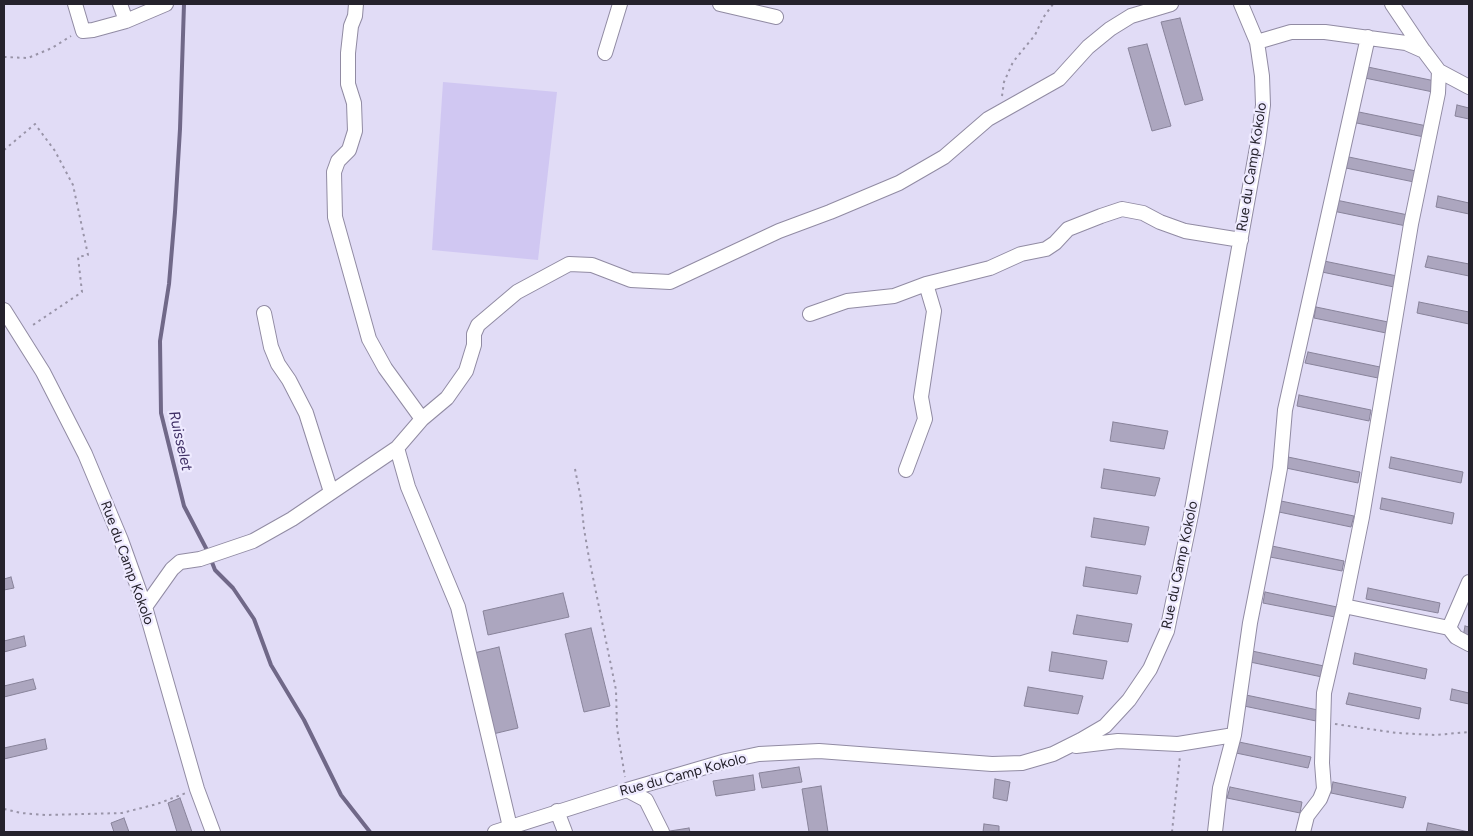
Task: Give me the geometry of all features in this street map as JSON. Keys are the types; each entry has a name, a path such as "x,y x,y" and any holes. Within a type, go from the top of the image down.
{"street":[{"path":"75,4 83,31 126,21 166,4"},
{"path":"120,4 126,21"},
{"path":"356,4 348,53 348,84 354,103 355,131 349,150 338,161 334,172 335,218 369,339 389,374 422,419"},
{"path":"606,53 620,4"},
{"path":"720,4 776,17"},
{"path":"145,607 180,562 207,556 253,541 292,519 397,448 422,419 447,398 466,371 474,345 474,334 478,326 517,292 569,264 592,265 631,280 670,282 780,231 830,212 919,172 944,157 988,119 1058,79 1088,47 1110,29 1131,16 1171,4"},
{"name":"Rue du Camp Kokolo","path":"495,832 626,790 726,761 759,754 819,752 992,764 1022,763 1053,754 1105,726 1128,700 1150,669 1167,632 1191,515 1263,105 1262,76 1257,42 1241,4"},
{"path":"1392,4 1440,72 1469,87"},
{"path":"1257,42 1292,32 1325,32 1406,43 1424,51"},
{"path":"1215,832 1220,788 1234,735 1250,623 1280,468 1285,410 1368,37"},
{"path":"1302,832 1307,816 1320,799 1324,789 1322,749 1324,693 1344,606 1368,482 1411,224 1438,93 1440,72"},
{"path":"810,314 847,301 894,296 926,284 990,268 1021,254 1046,249 1055,244 1068,229 1122,209 1143,213 1160,222 1185,231 1240,240"},
{"path":"906,470 925,419 921,397 934,312 926,284"},
{"name":"Rue du Camp Kokolo","path":"4,310 43,372 85,454 121,540 145,607 198,789 213,832"},
{"path":"264,313 271,347 278,364 289,380 306,413 331,492"},
{"path":"397,448 411,495 458,607 510,827"},
{"path":"1449,628 1469,582"},
{"path":"1344,606 1449,628 1456,638 1469,644"},
{"path":"1067,747 1118,741 1178,744 1234,735"},
{"path":"626,790 646,800 662,832"},
{"path":"557,811 565,832"}],"path":[{"path":"1000,112 1004,82 1013,62 1036,35 1043,18 1053,4"},
{"path":"4,57 28,58 52,48 67,38 83,31"},
{"path":"4,150 35,124 55,151 73,185 88,254 78,257 82,292 25,330"},
{"path":"575,469 589,558 616,690 616,728 626,790"},
{"path":"1324,722 1397,733 1435,735 1469,732"},
{"path":"1172,832 1180,756 1178,744"},
{"path":"4,809 21,813 46,815 122,813 157,804 198,789"}],"shaded area":[{"path":"443,82 557,92 538,260 432,250"}],"building":[{"path":"1180,18 1203,100 1185,105 1161,22"},
{"path":"1147,44 1171,126 1152,131 1128,48"},
{"path":"1363,66 1435,81 1433,92 1360,77"},
{"path":"1457,105 1469,108 1469,119 1455,116"},
{"path":"1354,111 1427,126 1424,137 1352,122"},
{"path":"1344,156 1416,171 1414,182 1341,167"},
{"path":"1438,196 1469,203 1469,214 1436,207"},
{"path":"1336,200 1408,215 1406,226 1333,211"},
{"path":"1428,256 1469,264 1469,276 1425,267"},
{"path":"1324,261 1397,276 1394,287 1322,272"},
{"path":"1419,302 1469,312 1469,324 1417,313"},
{"path":"1316,307 1388,322 1386,333 1314,318"},
{"path":"1308,352 1380,367 1378,378 1305,363"},
{"path":"1299,395 1371,410 1369,421 1297,406"},
{"path":"1113,422 1168,431 1164,449 1110,441"},
{"path":"1288,457 1360,472 1358,483 1286,468"},
{"path":"1391,457 1463,472 1461,483 1389,468"},
{"path":"1104,469 1160,478 1155,496 1101,488"},
{"path":"1382,498 1454,513 1452,524 1380,509"},
{"path":"1281,501 1354,516 1351,527 1279,512"},
{"path":"1094,518 1149,527 1145,545 1091,537"},
{"path":"1272,546 1344,561 1342,571 1270,557"},
{"path":"1086,567 1141,576 1137,594 1083,586"},
{"path":"11,577 14,588 4,590 4,579"},
{"path":"1368,588 1440,603 1438,613 1366,599"},
{"path":"1265,592 1337,607 1335,617 1263,603"},
{"path":"563,593 569,617 488,635 483,611"},
{"path":"1077,615 1132,624 1128,642 1073,634"},
{"path":"1465,626 1469,627 1469,638 1463,637"},
{"path":"591,628 610,706 584,712 565,634"},
{"path":"24,636 26,646 4,652 4,641"},
{"path":"499,647 518,728 493,734 474,653"},
{"path":"1252,651 1324,666 1322,677 1250,662"},
{"path":"1052,652 1107,661 1103,679 1049,671"},
{"path":"1355,653 1427,669 1425,679 1353,664"},
{"path":"33,679 36,689 4,697 4,686"},
{"path":"1028,687 1083,696 1078,714 1024,706"},
{"path":"1452,689 1469,693 1469,704 1450,700"},
{"path":"1349,693 1421,708 1419,719 1346,704"},
{"path":"1246,695 1318,710 1316,721 1244,706"},
{"path":"45,739 47,749 4,759 4,748"},
{"path":"1239,742 1311,757 1308,768 1236,753"},
{"path":"799,767 802,782 762,788 759,773"},
{"path":"753,775 755,790 716,796 713,781"},
{"path":"995,779 1010,782 1007,801 993,798"},
{"path":"1333,782 1406,797 1403,808 1331,793"},
{"path":"821,786 828,832 809,832 802,789"},
{"path":"1230,787 1302,802 1300,813 1227,798"},
{"path":"180,798 192,832 177,832 168,803"},
{"path":"124,818 129,832 114,832 111,823"},
{"path":"1428,823 1469,832 1426,832"},
{"path":"984,824 999,826 999,832 983,832"},
{"path":"689,828 690,832 670,831"}],"waterway":[{"name":"Ruisselet","path":"184,4 175,212 169,284 160,341 161,413 184,506 208,552 215,570 233,588 254,619 271,665 304,720 341,795 370,832"}]}
